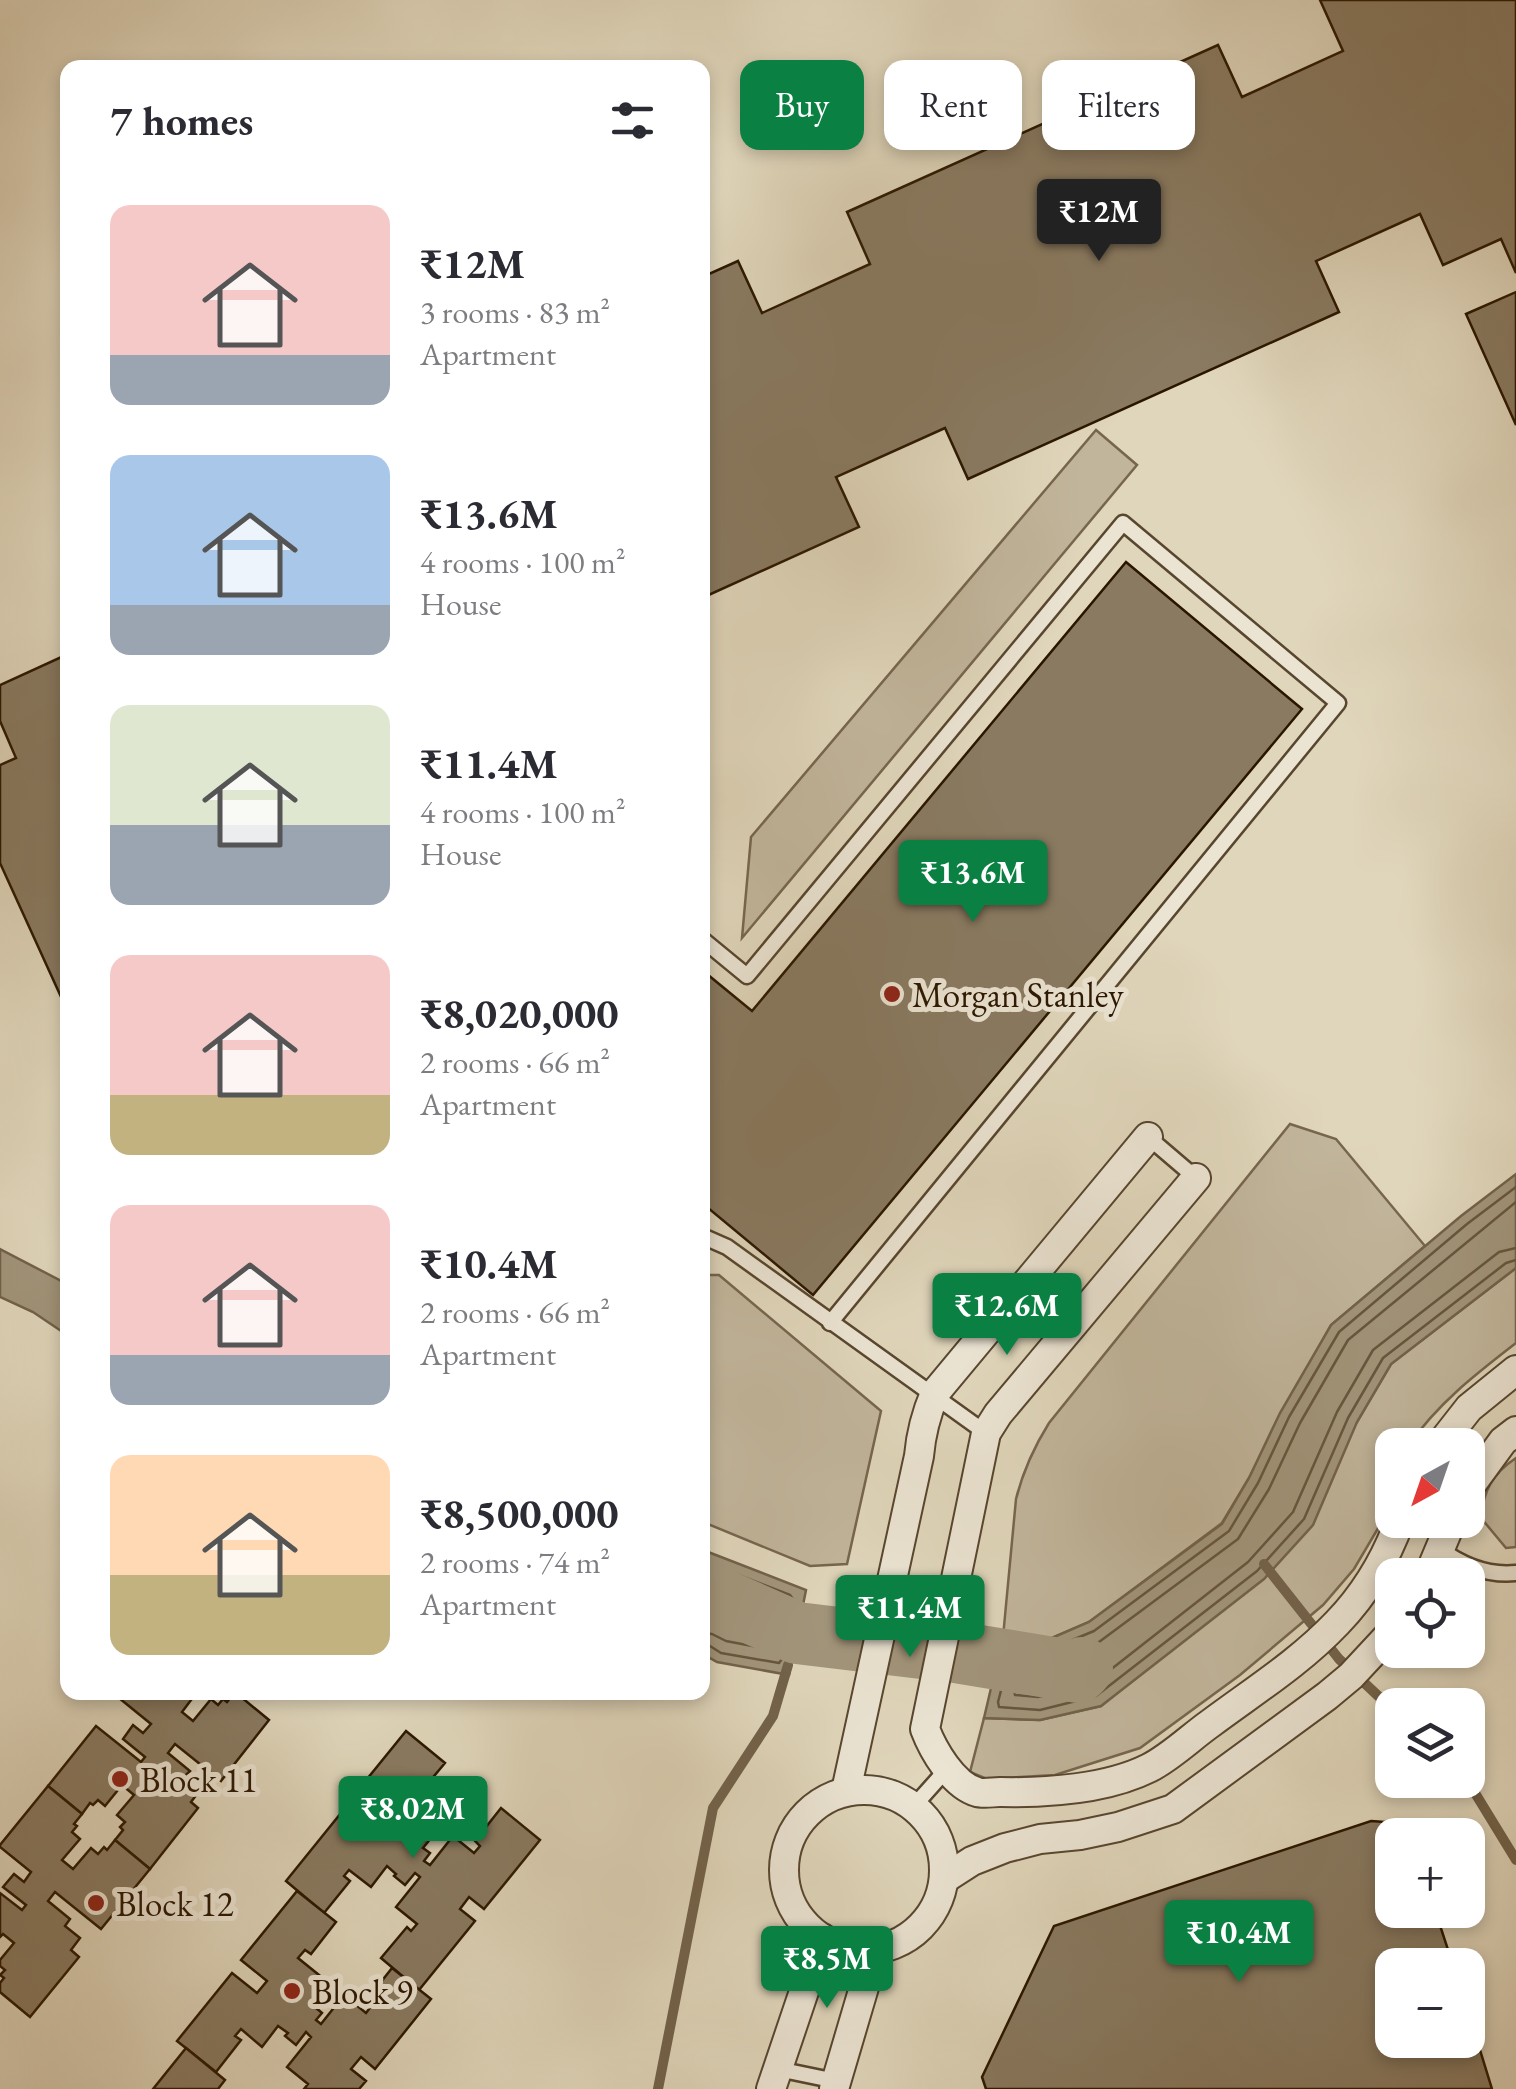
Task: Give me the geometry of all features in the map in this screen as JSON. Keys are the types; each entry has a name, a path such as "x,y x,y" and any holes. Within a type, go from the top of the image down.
{"street":[{"path":"846,1791 921,1434 934,1396 1148,1137"},
{"path":"1196,1178 986,1433 925,1729 931,1744 947,1769 976,1792 1032,1792 1108,1782 1150,1768 1320,1641 1356,1602 1394,1538"},
{"path":"1453,1428 1469,1408 1516,1370"},
{"path":"1485,1465 1502,1441 1516,1430"},
{"path":"944,1878 972,1861 1006,1848 1118,1827 1174,1810 1327,1696 1375,1650"},
{"path":"874,1790 914,1806 939,1840 944,1861 938,1902 927,1920 912,1935 874,1950 835,1945 802,1922 791,1905 783,1864 788,1842 812,1807 846,1791 874,1790"},
{"path":"775,2079 822,1938"},
{"path":"835,2085 874,1950"}],"lane":[{"path":"710,946 747,976 1123,522 1338,703 830,1324"},
{"path":"1148,1137 1196,1178"},
{"path":"710,1240 986,1433"},
{"path":"1485,1571 1516,1574"},
{"path":"914,1806 947,1769"},
{"path":"775,2079 835,2085"}],"shaded area":[{"path":"1096,430 1137,465 742,938 751,837"},
{"path":"1290,1124 1336,1139 1425,1246 1331,1325 1222,1523 1089,1622 1045,1641 1003,1637 1016,1499 1034,1450 1049,1423"},
{"path":"1516,1268 1516,1343 1445,1402 1422,1428 1375,1428 1375,1533 1354,1569 1323,1605 1240,1675 1140,1748 1055,1775 987,1779 970,1772 984,1718 1040,1720 1101,1706 1157,1660 1357,1422 1391,1364"},
{"path":"710,1275 719,1275 881,1411 847,1564 810,1566 710,1525"},
{"path":"1516,1458 1516,1547 1506,1548 1485,1523 1485,1497 1501,1470"}],"water":[{"path":"1516,1174 1516,1268 1391,1364 1357,1422 1313,1525 1264,1579 1101,1706 1040,1720 984,1718 1003,1637 1045,1641 1089,1622 1222,1524 1331,1325"},
{"path":"0,1249 60,1280 60,1330 33,1312 0,1297"},
{"path":"710,1553 806,1590 789,1675 710,1658"}],"building":[{"path":"1320,0 1516,0 1516,273 1501,239 1443,265 1420,214 1316,261 1339,312 968,479 945,428 836,477 859,527 710,594 710,273 738,261 762,313 870,264 847,212 985,150 1022,150 1022,133 1042,124 1042,150 1195,150 1195,60 1185,60 1218,45 1242,97 1343,51"},
{"path":"1516,292 1516,425 1466,314"},
{"path":"1126,562 1302,709 813,1295 710,1210 710,977 752,1011"},
{"path":"60,658 60,995 0,863 0,765 16,758 0,721 0,685"},
{"name":"Block 11","path":"121,1700 191,1700 182,1712 193,1721 210,1700 218,1705 222,1700 245,1700 269,1720 221,1781 175,1744 168,1753 190,1771 184,1777 200,1790 191,1802 198,1808 150,1869 115,1840 125,1822 117,1815 134,1795 122,1785 105,1806 98,1800 90,1803 82,1814 48,1786 96,1726 141,1762 145,1757 123,1739 133,1725 143,1733 151,1724"},
{"path":"406,1731 445,1763 419,1794 414,1790 407,1798 428,1816 422,1823 435,1833 423,1848 430,1853 424,1861 430,1865 453,1836 474,1853 480,1846 475,1841 501,1808 540,1840 484,1909 469,1897 460,1909 475,1921 419,1990 381,1958 407,1927 411,1931 417,1924 396,1907 420,1877 415,1873 405,1885 387,1866 371,1887 349,1870 344,1876 350,1881 324,1913 286,1881 341,1813 366,1833 375,1821 350,1800"},
{"name":"Block 12","path":"48,1786 82,1814 72,1832 80,1839 62,1860 73,1869 91,1848 98,1854 115,1840 150,1869 101,1929 55,1892 48,1901 70,1919 65,1926 80,1938 71,1950 79,1957 30,2017 0,1992 4,1978 0,1975 5,1970 0,1960 14,1943 3,1934 0,1937 0,1893 22,1910 26,1905 3,1887 14,1874 24,1882 31,1872 0,1845"},
{"path":"1375,1821 1375,1928 1441,1928 1447,1948 1375,1948 1375,2058 1482,2058 1492,2089 986,2089 982,2077 1054,1926"},
{"name":"Block 9","path":"297,1891 336,1922 311,1954 305,1950 298,1958 319,1975 313,1982 327,1993 315,2007 322,2013 316,2020 321,2024 344,1995 366,2013 372,2005 366,2001 392,1968 431,1999 375,2069 361,2057 351,2069 366,2081 359,2089 304,2089 308,2084 287,2067 311,2037 306,2032 296,2045 278,2026 262,2047 241,2029 235,2036 241,2040 216,2072 177,2041 232,1973 257,1993 267,1981 241,1960"},
{"path":"186,2048 225,2080 218,2089 153,2089"}],"waterway":[{"path":"1264,1564 1339,1659 1375,1693"},
{"path":"710,1595 797,1633 1078,1672 1082,1668"},
{"path":"658,2089 713,1808 773,1716 788,1665"},
{"path":"1478,1798 1516,1860"}],"place":[{"name":"Morgan Stanley","path":"892,994"},
{"name":"Block 11","path":"120,1779"},
{"name":"Block 12","path":"96,1903"},
{"name":"Block 9","path":"292,1991"}]}
